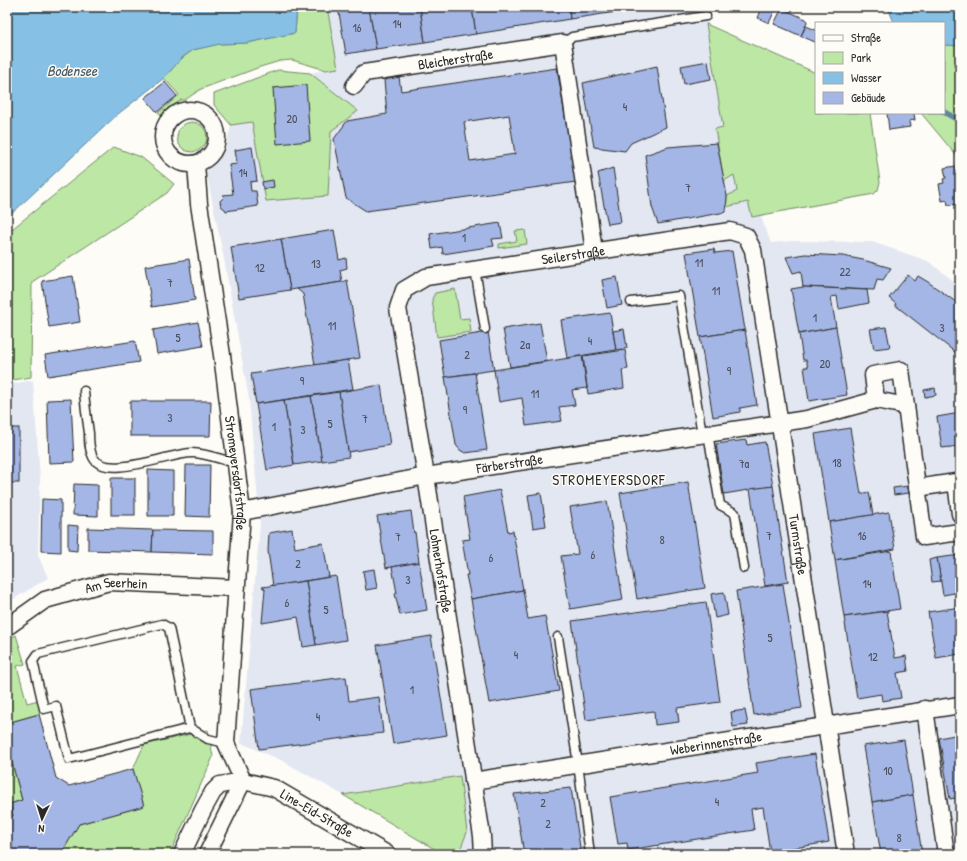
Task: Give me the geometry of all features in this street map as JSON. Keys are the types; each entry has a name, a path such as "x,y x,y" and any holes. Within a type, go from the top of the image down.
{"street":[{"name":"Bleicherstraße","path":"354,86 364,73 563,43"},
{"path":"563,43 594,251"},
{"name":"Stromeyersdorfstraße","path":"196,164 200,204 222,355 242,512 226,743 243,781"},
{"name":"Seilerstraße","path":"404,290 426,277 475,269 730,231 746,236"},
{"name":"Turmstraße","path":"746,236 753,250 846,854"},
{"name":"Lohnerhofstraße","path":"404,290 398,308 426,476 482,836 483,854"},
{"path":"906,406 876,400 873,375 901,370 906,406 917,488 924,537 960,532"},
{"name":"Färberstraße","path":"242,512 426,476 807,419 876,400"},
{"path":"917,488 956,482 960,514"},
{"name":"Am Seerhein","path":"7,627 45,600 109,582 236,588"},
{"name":"Weberinnenstraße","path":"473,781 826,726 925,709 960,705"},
{"path":"925,709 946,854"},
{"path":"182,854 213,792 220,785 243,781"},
{"path":"207,854 243,781"},
{"name":"Line-Eid-Straße","path":"243,781 274,788 387,854"}],"lane":[{"name":"Bleicherstraße","path":"563,43 572,37 706,16"},
{"path":"475,269 485,329"},
{"path":"631,302 679,296 720,504 735,514 744,568"},
{"path":"84,391 90,447 93,458 101,464 120,468 182,453 194,453 236,463"},
{"path":"190,728 168,628 162,624 38,654 34,661 44,709 56,706 69,759 190,728 208,739 226,743"},
{"path":"558,637 578,764 590,854"}],"shaded area":[{"path":"327,7 705,7 729,134 771,243 791,241 872,242 928,261 960,286 960,854 443,854 283,761 241,743 260,524 249,399 224,259 206,171 225,151 231,125 214,105 214,94 278,70 310,73 337,68"},
{"path":"33,380 40,479 38,555 48,578 7,603 7,385"}],"green space":[{"path":"297,7 327,7 338,68 326,70 292,60 280,61 201,89 185,100 181,100 161,116 158,113 179,95 164,78 181,59 193,50 218,44 247,43 295,33"},
{"path":"706,24 815,73 815,114 870,114 880,182 878,190 874,194 752,217 748,202 726,207 727,196 737,191 734,175 724,181 715,129 723,127"},
{"path":"945,45 960,46 960,160 922,114 945,114"},
{"path":"278,70 310,73 358,111 331,131 328,196 266,201 252,122 231,125 214,105 214,94"},
{"path":"192,122 198,123 206,131 206,143 198,151 192,152 186,151 178,143 177,137 178,131 186,123"},
{"path":"114,147 141,157 174,184 167,193 32,282 31,377 7,381 7,233"},
{"path":"525,230 527,244 499,248 499,244 517,241 515,231"},
{"path":"455,289 460,319 469,318 471,332 437,337 432,299 435,293"},
{"path":"16,635 25,664 17,666 27,703 42,699 44,709 39,714 7,723 7,640"},
{"path":"208,730 213,757 170,854 61,854 79,824 143,806 133,769 144,745"},
{"path":"7,744 22,800 10,804 13,816 7,818"},
{"path":"460,776 467,832 460,850 443,854 343,795"}],"water":[{"name":"Bodensee","path":"7,7 297,7 295,33 247,43 220,44 193,50 183,57 164,78 118,114 7,218"},
{"path":"888,7 960,7 960,46 945,45 945,22 894,22"}],"building":[{"path":"338,7 369,7 376,49 346,54"},
{"path":"369,7 420,7 425,42 376,49"},
{"path":"420,7 472,7 476,34 425,42"},
{"path":"472,7 569,7 570,19 476,34"},
{"path":"569,7 649,7 570,19"},
{"path":"762,7 774,7 775,10 769,23 758,18"},
{"path":"783,9 806,19 807,22 801,36 774,24"},
{"path":"806,26 815,30 815,42 801,36"},
{"path":"708,61 711,79 684,84 681,66"},
{"path":"657,66 666,127 631,143 625,151 594,147 583,83"},
{"path":"557,68 576,182 366,211 346,198 334,139 347,121 387,114 384,80 399,77 401,91","holes":["509,115 515,154 470,161 464,122"]},
{"path":"165,82 177,96 157,112 145,98"},
{"path":"306,85 310,141 277,144 273,88"},
{"path":"887,114 914,114 915,120 909,121 910,127 889,130"},
{"path":"717,143 727,196 726,212 658,224 652,207 645,155 668,147"},
{"path":"252,147 257,181 250,182 251,191 256,191 258,206 226,211 221,206 220,201 224,197 223,195 233,194 229,165 237,164 235,150"},
{"path":"956,166 957,176 960,175 960,204 948,205 947,200 942,201 939,184 944,183 943,179 946,178 944,168"},
{"path":"613,168 621,222 608,224 598,173"},
{"path":"273,180 274,187 263,189 262,182"},
{"path":"500,223 503,238 492,239 494,246 443,254 442,247 432,249 430,234"},
{"path":"334,230 339,260 346,258 347,268 340,270 342,282 290,290 281,239"},
{"path":"281,239 290,290 239,298 231,247"},
{"path":"714,249 715,253 732,251 745,330 700,337 686,253"},
{"path":"805,254 843,256 891,268 883,280 877,279 874,290 803,287 801,271 793,273 786,257"},
{"path":"189,259 195,300 152,307 145,266"},
{"path":"908,275 915,281 918,276 960,305 960,356 895,305 896,304 889,298"},
{"path":"73,276 80,322 49,327 42,281"},
{"path":"617,277 622,305 607,308 602,280"},
{"path":"347,280 360,358 315,365 303,294 297,289"},
{"path":"803,287 867,290 869,303 839,309 837,296 831,297 836,327 799,334 791,289"},
{"path":"610,313 616,350 567,358 561,320"},
{"path":"198,322 203,346 157,354 153,330"},
{"path":"540,323 547,361 510,367 503,329"},
{"path":"836,327 847,395 809,401 804,367 808,367 806,360 803,360 799,334"},
{"path":"886,327 890,347 874,349 870,329"},
{"path":"624,329 627,348 616,350 613,331"},
{"path":"745,330 757,405 740,408 740,412 713,417 700,337"},
{"path":"488,332 494,370 445,377 439,340"},
{"path":"135,341 139,362 48,376 45,355"},
{"path":"625,350 628,369 622,370 624,388 588,394 583,356"},
{"path":"582,356 587,388 572,390 575,405 559,407 562,421 526,426 522,398 499,402 494,370"},
{"path":"348,360 353,389 256,404 251,374"},
{"path":"475,373 487,450 465,453 456,445 445,377"},
{"path":"381,385 390,445 348,452 339,392"},
{"path":"935,388 936,395 925,397 924,390"},
{"path":"339,392 349,457 322,461 311,396"},
{"path":"311,396 322,461 294,465 284,400"},
{"path":"71,399 74,462 49,463 47,400"},
{"path":"284,400 294,465 267,470 256,404"},
{"path":"130,401 211,401 210,436 130,436"},
{"path":"960,413 960,446 942,448 937,417"},
{"path":"7,428 19,428 19,483 7,483"},
{"path":"850,428 861,494 869,492 873,515 829,522 815,434"},
{"path":"746,440 747,445 765,442 773,486 724,494 716,444"},
{"path":"186,465 210,465 209,517 185,516"},
{"path":"148,470 173,471 173,516 148,516"},
{"path":"111,478 135,478 135,515 111,515"},
{"path":"688,482 705,588 637,599 620,493"},
{"path":"74,484 98,485 98,516 73,515"},
{"path":"773,486 788,582 765,586 750,489"},
{"path":"908,486 909,493 894,495 893,488"},
{"path":"500,490 508,532 513,531 523,590 471,599 466,575 468,575 462,540 470,539 463,497"},
{"path":"541,493 546,526 533,528 528,495"},
{"path":"42,499 61,500 61,552 41,551"},
{"path":"607,501 623,600 570,609 561,556 578,554 570,507"},
{"path":"411,511 419,562 386,568 377,516"},
{"path":"889,512 895,549 835,560 829,522"},
{"path":"68,525 78,526 77,551 68,550"},
{"path":"88,528 153,530 152,552 88,550"},
{"path":"292,529 295,548 323,543 329,577 273,586 268,551 269,533"},
{"path":"153,530 213,531 213,554 152,552"},
{"path":"891,551 900,609 844,617 835,560"},
{"path":"960,555 960,592 943,595 937,558"},
{"path":"937,558 941,581 932,582 929,560"},
{"path":"419,562 427,610 400,615 395,594 397,593 392,567"},
{"path":"374,569 377,588 366,590 363,571"},
{"path":"336,576 346,640 316,645 306,581"},
{"path":"306,581 316,645 303,647 298,617 262,623 265,589 262,587"},
{"path":"783,584 802,708 754,715 736,591"},
{"path":"523,590 528,619 545,616 559,691 489,703 471,599"},
{"path":"724,592 728,615 715,618 711,594"},
{"path":"706,602 720,702 677,708 679,722 655,725 654,711 586,720 572,621"},
{"path":"960,607 960,654 936,658 928,612"},
{"path":"887,611 895,658 906,656 908,671 897,673 901,698 882,701 881,694 857,698 844,617"},
{"path":"431,636 447,735 393,744 377,645"},
{"path":"346,677 349,701 379,697 383,733 259,749 251,689"},
{"path":"745,710 748,725 733,727 731,712"},
{"path":"39,714 56,778 69,786 133,769 144,806 79,824 61,854 7,854 7,818 13,816 10,804 22,800 7,744 7,723"},
{"path":"960,734 960,797 950,799 939,738"},
{"path":"904,740 913,795 872,802 863,746"},
{"path":"815,754 829,842 770,852 763,807 751,809 754,830 628,850 627,843 618,844 610,797 758,773 756,763"},
{"path":"571,788 581,854 524,854 514,794"},
{"path":"913,795 922,854 881,854 872,802"}],"waterway":[{"path":"945,113 960,121"}],"district":[{"name":"STROMEYERSDORF","path":"609,480"}]}
